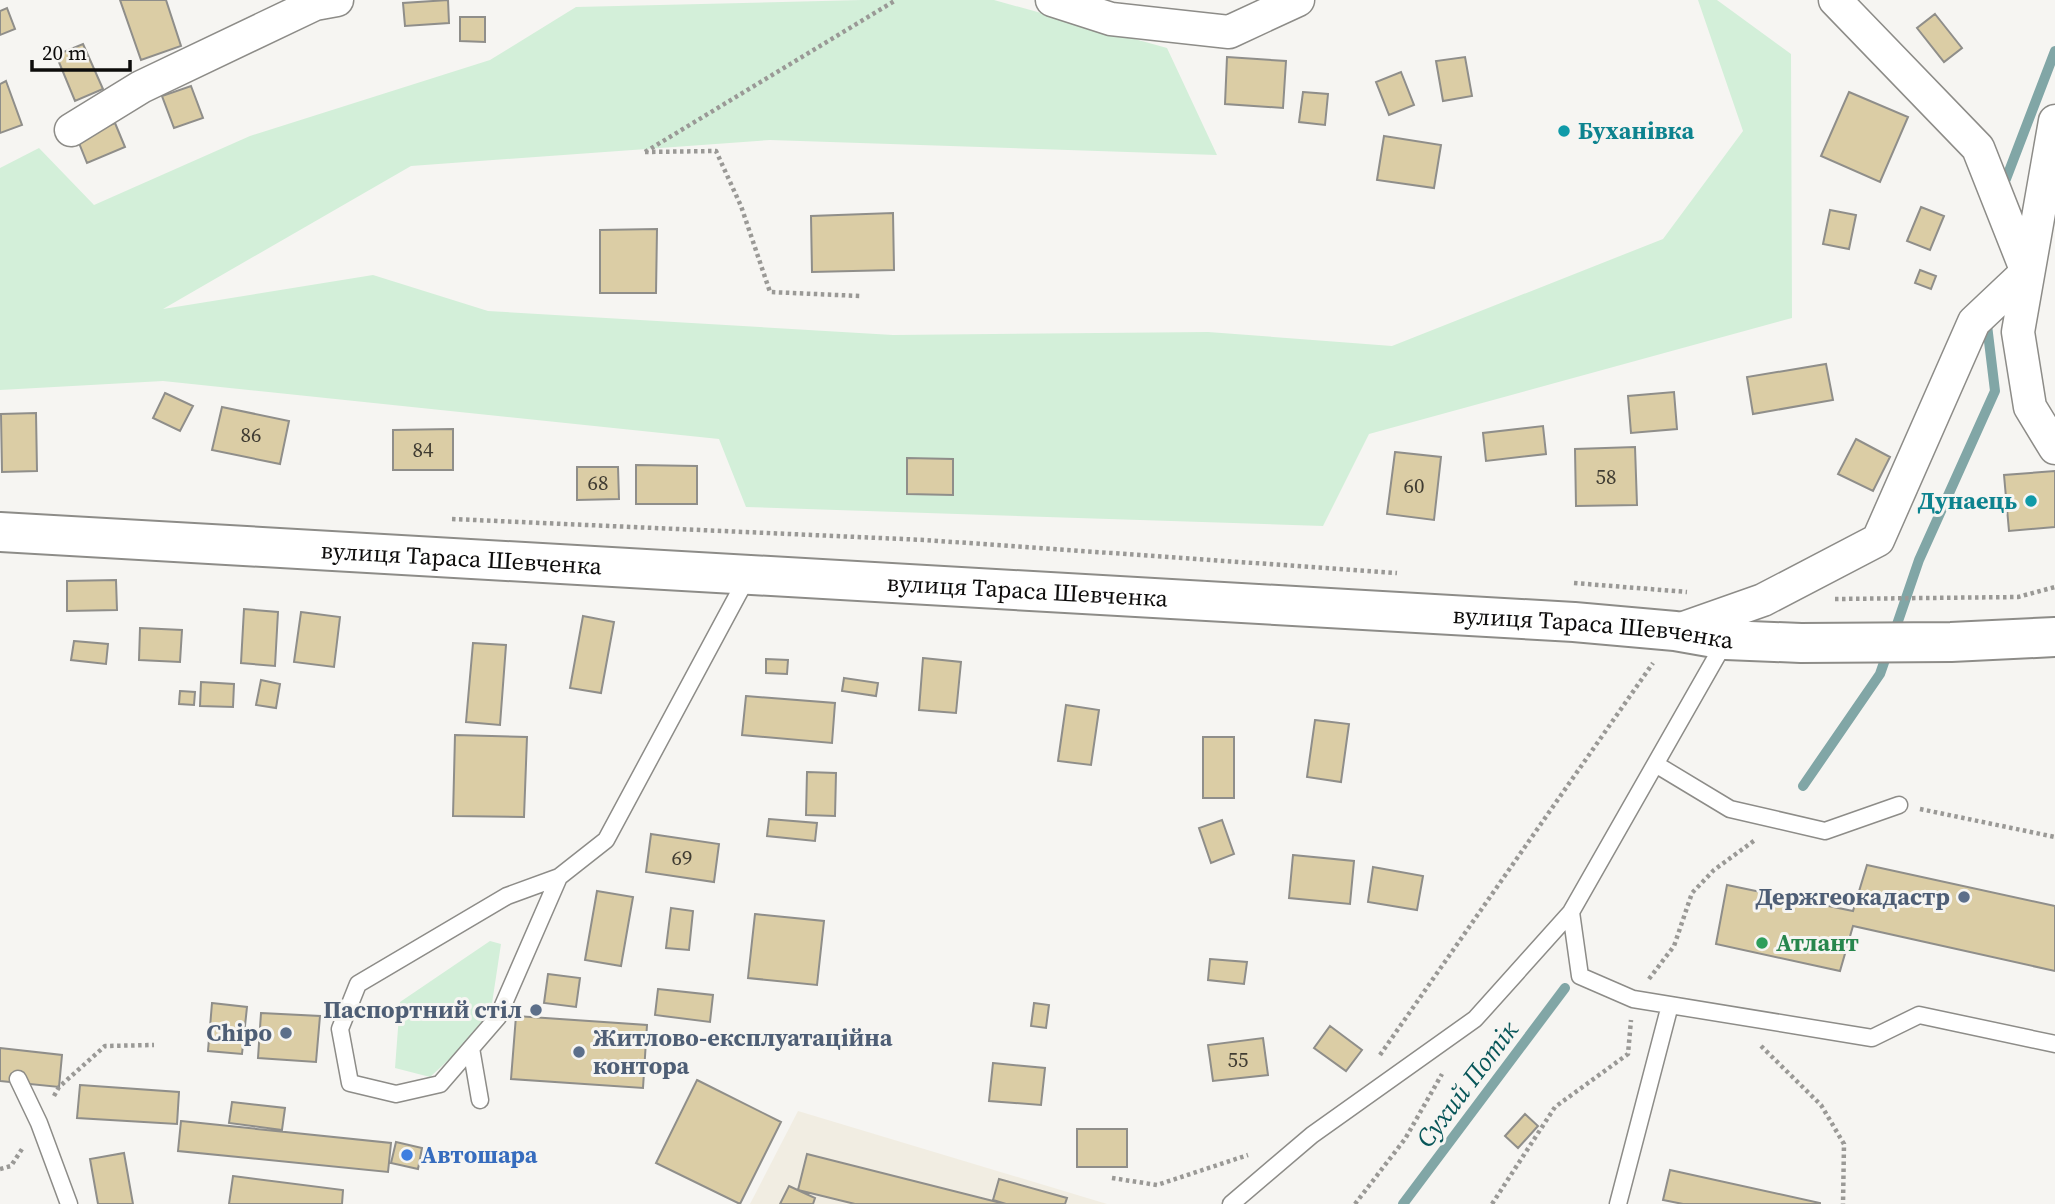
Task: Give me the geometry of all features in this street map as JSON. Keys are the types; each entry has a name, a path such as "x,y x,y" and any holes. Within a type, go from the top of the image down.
{"street":[{"path":"71,130 154,81 314,4 337,0"},
{"path":"1052,0 1111,19 1229,32 1298,0"},
{"path":"1835,0 1864,12 1978,148 2027,272"},
{"path":"2055,121 2018,332 2030,407 2055,448"},
{"path":"1675,631 1763,600 1878,540 1974,322 2027,272"},
{"name":"вулиця Тараса Шевченка","path":"0,532 749,573 1675,631 1726,640 1801,643 1951,642 2055,637"}],"lane":[{"path":"559,877 498,1017 440,1084 396,1094 350,1083 340,1030 358,984 507,896 559,877 606,840 749,573"},
{"path":"1231,1204 1312,1135 1475,1019 1571,912 1726,640"},
{"path":"1657,765 1730,809 1825,831 1899,805"},
{"path":"1571,912 1580,976 1633,999 1872,1038 1919,1015 2055,1044"},
{"path":"1618,1204 1670,1005"},
{"path":"471,1048 480,1100"},
{"path":"18,1079 39,1124 69,1204"}],"path":[{"path":"860,296 770,292 741,206 716,150 645,152 896,0"},
{"path":"442,519 925,540 1404,573"},
{"path":"1563,583 1695,592"},
{"path":"1824,599 2018,597 2055,587"},
{"path":"1377,1060 1675,631"},
{"path":"1899,805 2055,837"},
{"path":"1731,1015 1821,1105 1844,1144 1843,1204"},
{"path":"0,1169 11,1166 39,1124 59,1087 105,1046 154,1045"},
{"path":"1355,1204 1405,1139 1447,1067"},
{"path":"1112,1178 1157,1185 1260,1152"}],"shaded area":[{"path":"798,1111 1107,1204 750,1204"}],"green space":[{"path":"862,0 994,0 1167,48 1217,155 770,140 411,166 163,309 373,275 488,311 893,335 1208,332 1392,346 1663,239 1743,131 1698,0 1717,0 1791,54 1792,318 1369,434 1323,526 746,507 719,439 163,381 0,390 0,168 39,148 94,205 250,136 490,60 576,7"},
{"path":"490,941 501,944 491,1010 455,1054 430,1077 395,1068 400,1002"}],"building":[{"path":"120,0 166,0 181,46 141,60"},
{"path":"448,0 449,23 405,26 403,3"},
{"path":"7,8 15,29 0,35 0,11"},
{"path":"1935,14 1962,48 1944,62 1917,28"},
{"path":"460,17 485,17 485,42 460,41"},
{"path":"83,44 103,89 75,101 56,55"},
{"path":"1227,57 1286,61 1283,108 1225,104"},
{"path":"1465,57 1472,96 1443,101 1436,61"},
{"path":"1401,72 1414,105 1389,115 1376,82"},
{"path":"6,81 22,125 0,133 0,84"},
{"path":"191,86 203,118 174,128 162,96"},
{"path":"1303,92 1328,94 1325,125 1299,122"},
{"path":"1849,92 1908,117 1880,182 1821,156"},
{"path":"115,123 125,147 87,163 77,138"},
{"path":"1384,136 1441,145 1434,188 1377,180"},
{"path":"1921,207 1944,216 1930,250 1907,241"},
{"path":"1830,210 1856,215 1849,249 1823,244"},
{"path":"893,213 894,270 812,272 811,216"},
{"path":"657,229 656,293 600,293 600,230"},
{"path":"1920,270 1936,276 1931,289 1915,283"},
{"path":"1826,364 1833,400 1753,414 1747,377"},
{"path":"1674,392 1677,429 1631,433 1628,396"},
{"path":"165,393 193,406 180,431 153,418"},
{"path":"222,407 289,421 280,464 212,450"},
{"path":"36,413 37,471 2,472 1,414"},
{"path":"1543,426 1546,454 1486,461 1483,433"},
{"path":"453,429 453,470 393,470 393,430"},
{"path":"1856,439 1890,457 1873,491 1838,474"},
{"path":"1635,447 1637,505 1576,506 1575,449"},
{"path":"1395,452 1441,457 1434,520 1387,514"},
{"path":"907,458 953,459 953,495 907,494"},
{"path":"636,465 697,466 697,504 636,504"},
{"path":"577,467 618,467 619,499 577,500"},
{"name":"Дунаець","path":"2055,471 2055,527 2009,531 2004,475"},
{"path":"116,580 117,610 67,611 67,581"},
{"path":"244,609 278,612 275,666 241,663"},
{"path":"301,612 340,617 334,667 294,662"},
{"path":"583,616 614,622 601,693 570,688"},
{"path":"140,628 182,630 180,662 139,660"},
{"path":"74,641 108,644 106,664 71,660"},
{"path":"473,643 506,645 500,725 466,722"},
{"path":"923,658 961,662 956,713 919,710"},
{"path":"766,659 788,660 787,674 766,673"},
{"path":"844,678 878,683 876,696 842,691"},
{"path":"261,680 280,684 276,708 256,705"},
{"path":"201,682 234,684 233,707 200,706"},
{"path":"180,691 195,692 194,705 179,704"},
{"path":"746,696 835,703 832,743 742,735"},
{"path":"1066,705 1099,710 1091,765 1058,761"},
{"path":"1315,720 1349,724 1341,782 1307,777"},
{"path":"455,735 527,737 524,817 453,816"},
{"path":"1203,737 1234,737 1234,798 1203,798"},
{"path":"807,772 836,773 835,816 806,815"},
{"path":"769,819 817,823 815,841 767,836"},
{"path":"1222,820 1234,854 1211,863 1199,828"},
{"path":"651,834 719,844 714,882 646,872"},
{"path":"1293,855 1354,861 1350,904 1289,898"},
{"path":"1867,865 2055,906 2055,971 1853,926 1840,971 1716,944 1727,885 1853,911"},
{"path":"1373,867 1423,876 1417,910 1368,902"},
{"path":"597,891 633,897 621,966 585,960"},
{"path":"671,908 693,911 689,950 666,948"},
{"path":"755,914 824,921 817,985 748,978"},
{"path":"1210,959 1247,962 1244,984 1208,980"},
{"path":"548,974 580,978 576,1007 544,1003"},
{"path":"658,989 713,995 710,1022 655,1015"},
{"path":"212,1003 247,1007 242,1054 208,1051"},
{"path":"1034,1003 1049,1005 1046,1028 1031,1026"},
{"path":"261,1013 320,1016 316,1062 258,1058"},
{"name":"Житлово-експлуатаційна контора","path":"516,1016 647,1025 643,1088 511,1079"},
{"path":"1330,1026 1362,1050 1346,1071 1314,1048"},
{"path":"1263,1038 1268,1075 1213,1081 1208,1045"},
{"path":"0,1048 62,1055 59,1087 0,1081"},
{"path":"993,1063 1045,1068 1041,1105 989,1101"},
{"path":"697,1080 781,1122 740,1204 656,1163"},
{"path":"80,1085 179,1092 177,1124 77,1118"},
{"path":"232,1102 285,1108 282,1130 229,1123"},
{"path":"1525,1114 1538,1126 1518,1148 1505,1136"},
{"path":"181,1121 391,1143 388,1172 178,1151"},
{"path":"1077,1129 1127,1129 1127,1167 1077,1167"},
{"name":"Автошара","path":"396,1142 422,1148 418,1169 391,1163"},
{"path":"124,1153 133,1204 98,1204 90,1159"},
{"path":"807,1154 1005,1204 855,1204 798,1190"},
{"path":"1670,1170 1820,1204 1683,1204 1663,1200"},
{"path":"233,1176 343,1190 342,1204 229,1204"},
{"path":"999,1179 1067,1198 1065,1204 1006,1204 993,1200"},
{"path":"789,1186 815,1198 813,1204 780,1204"}],"waterway":[{"name":"Сухий Потік","path":"2006,179 2055,51"},
{"name":"Сухий Потік","path":"1894,633 1919,560 1995,391 1987,325"},
{"name":"Сухий Потік","path":"1803,786 1880,674 1888,651"},
{"name":"Сухий Потік","path":"1403,1204 1565,988"}],"place":[{"name":"Буханівка","path":"1564,131"},
{"name":"Дунаець","path":"2031,501"},
{"name":"Держгеокадастр","path":"1964,897"},
{"name":"Атлант","path":"1762,943"},
{"name":"Паспортний стіл","path":"536,1010"},
{"name":"Chipo","path":"286,1033"},
{"name":"Житлово-експлуатаційна контора","path":"579,1052"},
{"name":"Автошара","path":"407,1155"}]}
